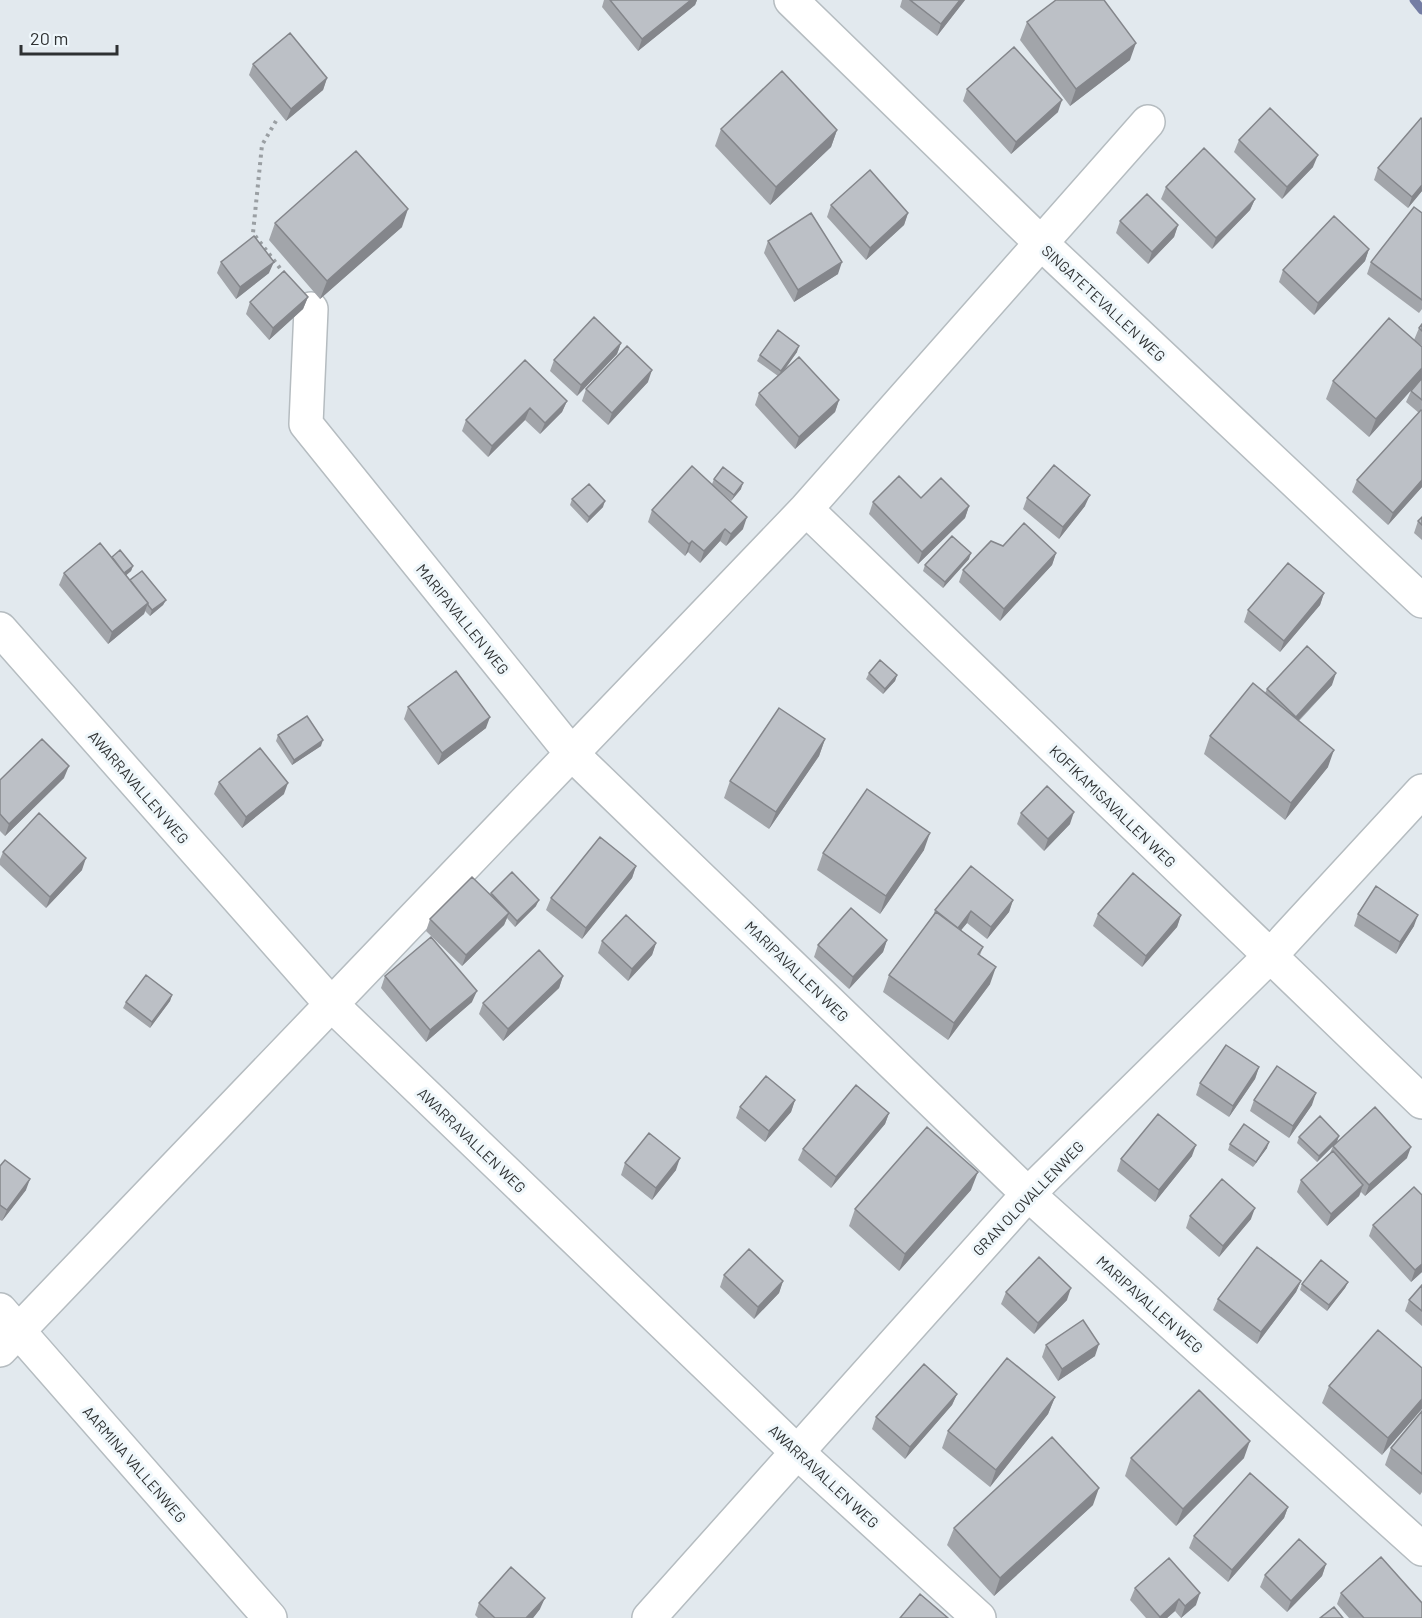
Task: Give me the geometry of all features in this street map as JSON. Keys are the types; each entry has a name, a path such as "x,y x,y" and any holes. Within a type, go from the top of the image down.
{"street":[{"name":"SINGATETEVALLEN WEG","path":"791,0 1041,243 1422,601"},
{"path":"6,1331 332,1005 806,509 1148,122"},
{"name":"MARIPAVALLEN WEG","path":"311,309 306,424 572,754 1028,1194 1422,1549"},
{"name":"KOFIKAMISAVALLEN WEG","path":"806,509 1422,1102"},
{"name":"AWARRAVALLEN WEG","path":"0,629 332,1005 796,1451 979,1618"},
{"name":"GRAN OLOVALLENWEG","path":"649,1618 1028,1194 1269,957 1422,791"},
{"name":"AARMINA VALLENWEG","path":"6,1331 270,1618"}],"path":[{"path":"276,122 262,145 253,233 311,309"}],"building":[{"path":"610,0 691,0 642,39"},
{"path":"910,0 960,0 941,24"},
{"path":"1056,0 1104,0 1136,43 1076,89 1027,22"},
{"path":"290,33 327,78 291,109 253,64"},
{"path":"1014,47 1062,100 1016,142 967,89"},
{"path":"782,71 837,130 776,187 721,129"},
{"path":"1270,108 1318,155 1287,187 1239,140"},
{"path":"1421,118 1422,185 1412,197 1378,168"},
{"path":"1204,148 1255,199 1216,238 1166,187"},
{"path":"356,151 408,209 327,281 275,223"},
{"path":"870,170 908,213 870,248 831,205"},
{"path":"1147,194 1178,225 1152,252 1120,221"},
{"path":"1414,207 1422,213 1422,300 1371,262"},
{"path":"811,213 842,262 798,290 768,241"},
{"path":"1334,216 1369,249 1318,303 1283,270"},
{"path":"254,236 274,262 240,287 221,262"},
{"path":"284,271 308,297 273,328 250,302"},
{"path":"594,317 621,343 581,385 554,360"},
{"path":"1389,318 1422,347 1422,368 1376,419 1333,381"},
{"path":"778,330 799,346 781,371 760,355"},
{"path":"627,346 652,370 612,413 586,389"},
{"path":"799,357 839,400 799,437 759,393"},
{"path":"525,360 567,401 545,423 530,408 492,446 466,420"},
{"path":"1422,378 1422,400 1411,391"},
{"path":"1421,410 1422,480 1393,513 1357,480"},
{"path":"1054,465 1090,495 1063,527 1027,498"},
{"path":"692,466 747,517 731,534 725,529 704,551 692,541 689,544 652,510"},
{"path":"723,467 743,483 734,495 714,479"},
{"path":"899,476 921,498 941,478 969,506 922,552 873,502"},
{"path":"589,484 605,501 589,517 572,499"},
{"path":"1024,523 1056,553 1004,609 963,570 991,541 1003,546"},
{"path":"952,536 971,553 945,582 925,565"},
{"path":"100,543 148,603 112,632 64,573"},
{"path":"120,550 133,566 124,573 112,557"},
{"path":"1288,563 1324,593 1284,641 1248,610"},
{"path":"142,571 166,600 152,610 130,580"},
{"path":"1307,646 1336,673 1296,717 1267,689"},
{"path":"880,660 897,675 885,689 869,673"},
{"path":"456,671 490,717 442,753 408,707"},
{"path":"1253,683 1334,750 1291,803 1210,736"},
{"path":"779,708 825,739 776,812 730,781"},
{"path":"307,716 323,740 294,760 278,735"},
{"path":"42,739 69,766 9,824 0,814 0,780"},
{"path":"260,748 288,783 246,817 219,782"},
{"path":"1047,786 1074,812 1048,839 1021,813"},
{"path":"867,789 930,833 886,896 823,853"},
{"path":"39,813 86,858 50,897 3,852"},
{"path":"600,837 636,866 586,928 551,898"},
{"path":"971,866 1013,900 991,927 971,911 958,928 935,910"},
{"path":"512,872 539,900 517,921 491,893"},
{"path":"1133,873 1181,915 1146,956 1098,914"},
{"path":"472,877 509,913 466,955 430,919"},
{"path":"1376,886 1418,915 1400,942 1358,914"},
{"path":"851,908 887,940 853,977 818,945"},
{"path":"936,912 983,947 978,954 996,967 954,1023 889,975"},
{"path":"626,915 656,943 632,969 602,941"},
{"path":"431,937 477,991 430,1030 385,976"},
{"path":"539,950 563,976 508,1029 483,1003"},
{"path":"146,975 172,995 152,1022 126,1002"},
{"path":"1226,1045 1259,1067 1233,1106 1200,1083"},
{"path":"1277,1066 1316,1093 1293,1126 1254,1100"},
{"path":"766,1076 795,1100 769,1131 740,1107"},
{"path":"856,1085 889,1113 836,1177 803,1149"},
{"path":"1375,1107 1411,1147 1369,1185 1333,1146"},
{"path":"1158,1114 1196,1145 1159,1190 1121,1159"},
{"path":"1320,1116 1339,1136 1319,1156 1299,1137"},
{"path":"1244,1124 1269,1142 1256,1162 1230,1144"},
{"path":"927,1127 978,1172 905,1254 855,1209"},
{"path":"649,1133 680,1158 656,1188 625,1163"},
{"path":"1333,1151 1363,1185 1331,1214 1301,1180"},
{"path":"5,1160 30,1179 7,1210 0,1205 0,1166"},
{"path":"1222,1179 1255,1208 1223,1246 1190,1216"},
{"path":"1414,1187 1422,1195 1422,1264 1415,1270 1373,1225"},
{"path":"1257,1247 1301,1281 1261,1332 1218,1299"},
{"path":"749,1249 783,1281 758,1307 724,1275"},
{"path":"1039,1257 1071,1288 1038,1323 1006,1292"},
{"path":"1321,1260 1348,1282 1329,1305 1302,1284"},
{"path":"1422,1285 1422,1311 1409,1300"},
{"path":"1083,1320 1099,1344 1062,1369 1046,1345"},
{"path":"1378,1330 1422,1368 1422,1399 1388,1438 1329,1386"},
{"path":"1007,1358 1055,1397 996,1470 948,1431"},
{"path":"924,1364 957,1394 910,1447 876,1417"},
{"path":"1199,1390 1250,1441 1183,1509 1131,1458"},
{"path":"1422,1411 1422,1474 1391,1448"},
{"path":"1052,1437 1099,1488 1000,1578 954,1528"},
{"path":"1250,1473 1288,1507 1232,1570 1194,1536"},
{"path":"1299,1539 1326,1564 1291,1601 1265,1575"},
{"path":"1381,1557 1422,1603 1422,1618 1364,1618 1341,1593"},
{"path":"1169,1558 1200,1593 1185,1606 1179,1599 1160,1617 1135,1588"},
{"path":"511,1567 545,1598 526,1618 495,1618 479,1603"},
{"path":"920,1594 948,1618 900,1618"},
{"path":"1334,1607 1343,1618 1320,1618"}],"waterway":[{"path":"1414,0 1422,10"}]}
